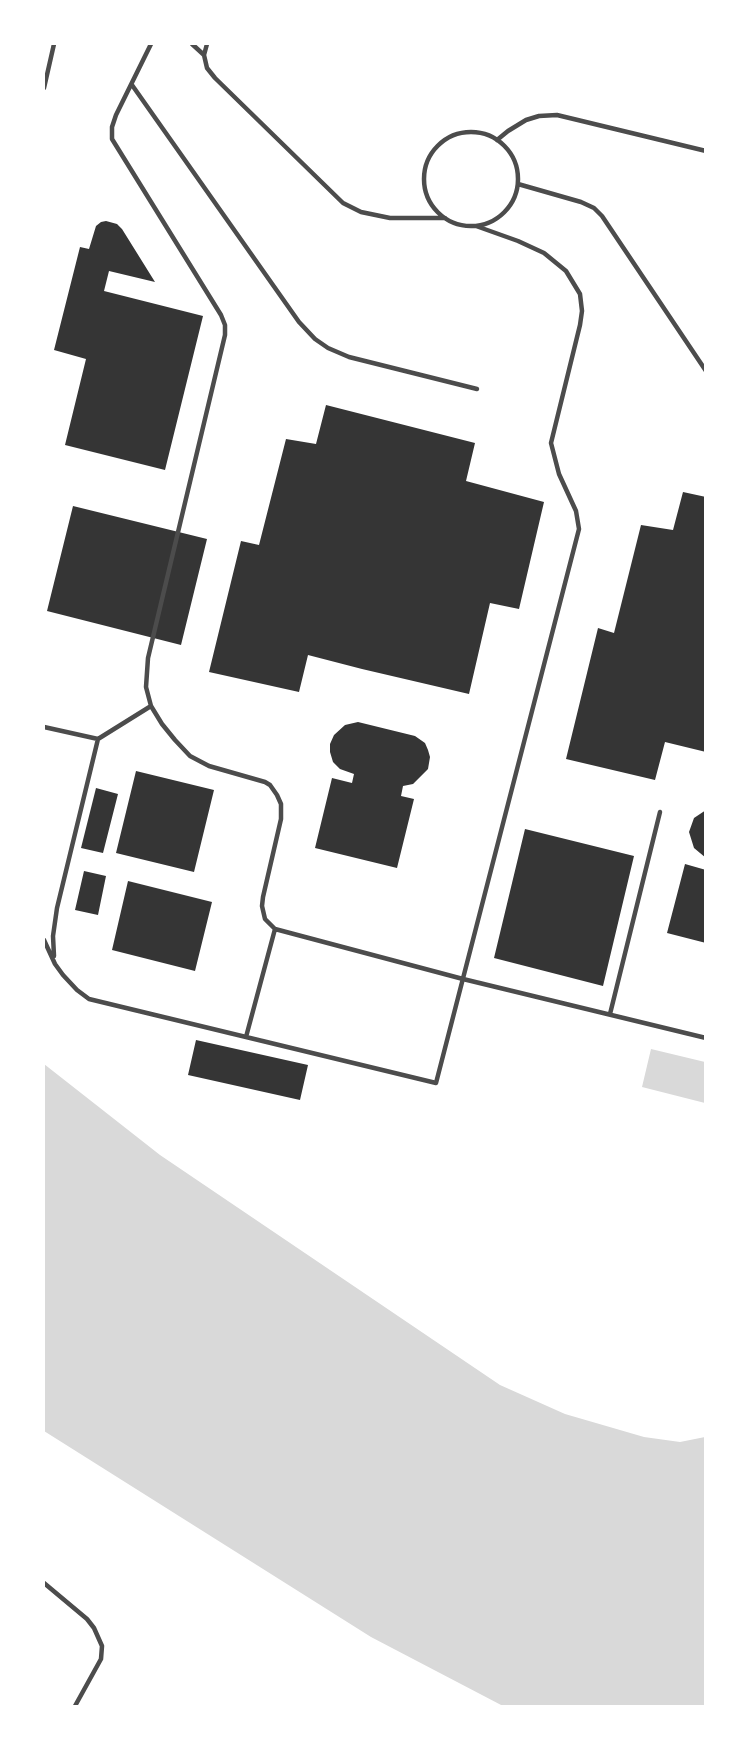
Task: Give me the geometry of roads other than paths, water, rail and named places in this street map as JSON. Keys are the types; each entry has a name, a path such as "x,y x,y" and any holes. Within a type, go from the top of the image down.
{"lane":[{"path":"44,88 54,44"},
{"path":"151,44 113,121 111,133 113,141 221,315 225,328 225,342 148,658 146,687 151,706 175,740 195,760 265,782 276,792 281,804 281,819 262,906 265,919 275,930 705,1038"},
{"path":"192,44 204,55"},
{"path":"207,44 204,55 207,68 215,78 343,203 361,212 390,218 445,218"},
{"path":"132,85 299,322 315,339 328,348 349,357 477,389"},
{"path":"497,140 526,120 539,116 557,115 705,151"},
{"path":"44,940 55,964 67,980 89,999 436,1083 579,529 576,511 559,474 551,443 580,325 582,311 580,294 566,271 544,254 527,245 476,226 459,225 445,218 433,207 426,192 426,167 432,154 442,143 462,133 483,134 497,140 508,150 515,163 518,184 513,201 505,212 491,222 476,226"},
{"path":"518,184 581,202 594,208 602,216 705,371"},
{"path":"44,727 98,739 151,706"},
{"path":"55,964 52,943 57,908 98,739"},
{"path":"610,1014 660,812"},
{"path":"246,1037 275,930"},
{"path":"44,1583 87,1619 94,1628 102,1647 101,1659 75,1707"}]}
